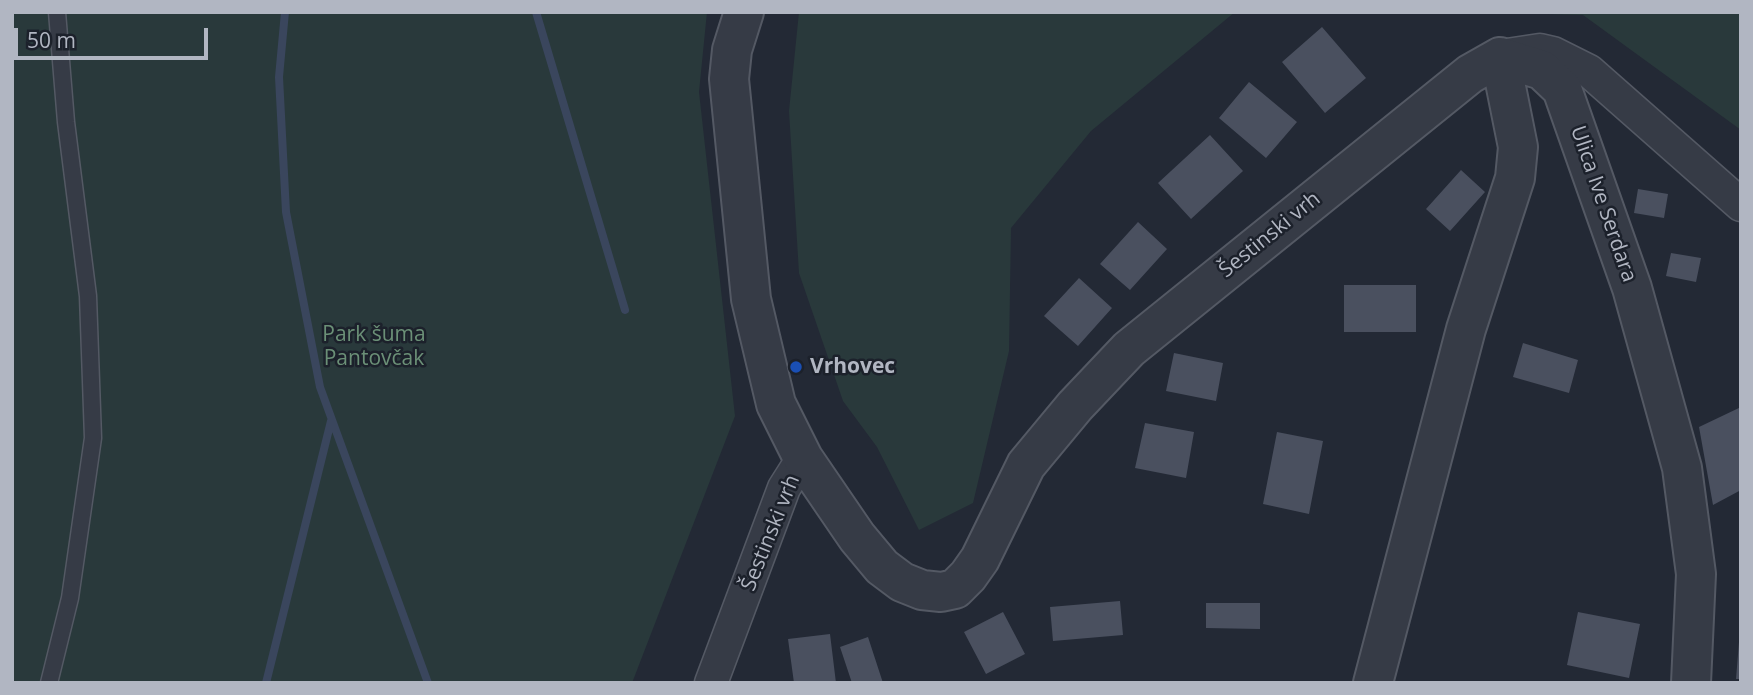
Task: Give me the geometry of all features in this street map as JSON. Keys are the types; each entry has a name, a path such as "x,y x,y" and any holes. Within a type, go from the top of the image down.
{"street":[{"path":"744,12 732,50 729,79 751,299 776,404 803,458"},
{"path":"1373,683 1466,329 1515,178 1518,147 1500,57 1540,50 1565,57 1589,71 1741,205"},
{"name":"Šestinski vrh","path":"711,683 784,488 803,458 857,537 882,567 902,582 922,590 941,592 955,589 981,559 1026,466 1075,406 1129,349 1470,74 1500,57"},
{"name":"Ulica Ive Serdara","path":"1500,57 1542,70 1562,89 1632,288 1682,468 1696,574 1692,683"}],"lane":[{"path":"49,683 69,598 93,438 88,296 66,122 57,12"}],"green space":[{"name":"Park šuma Pantovčak","path":"12,12 707,12 699,92 735,416 632,683 12,683"},
{"path":"799,12 1235,12 1091,131 1011,228 1009,351 973,503 919,530 877,447 843,401 799,273 789,111"},
{"path":"1475,12 1741,12 1741,130 1583,15"}],"building":[{"path":"1322,27 1366,78 1325,113 1282,62"},
{"path":"1249,82 1297,122 1266,158 1219,118"},
{"path":"1210,135 1243,171 1191,219 1158,183"},
{"path":"1461,170 1485,192 1450,231 1426,209"},
{"path":"1638,189 1668,194 1664,218 1634,213"},
{"path":"1138,222 1167,249 1130,290 1100,264"},
{"path":"1671,253 1701,258 1696,282 1666,276"},
{"path":"1079,278 1112,308 1078,346 1044,316"},
{"path":"1344,285 1416,285 1416,332 1344,332"},
{"path":"1523,343 1578,360 1569,393 1513,377"},
{"path":"1174,353 1223,363 1216,401 1166,391"},
{"path":"1741,407 1741,490 1713,505 1699,427"},
{"path":"1145,423 1194,432 1186,478 1135,468"},
{"path":"1277,432 1323,441 1309,514 1263,504"},
{"path":"1120,601 1123,635 1053,641 1050,607"},
{"path":"1206,603 1260,603 1260,629 1206,628"},
{"path":"1003,612 1025,654 986,674 964,632"},
{"path":"1578,612 1640,624 1629,678 1567,665"},
{"path":"830,634 836,683 794,683 788,639"},
{"path":"868,637 883,683 852,683 840,647"},
{"path":"1739,642 1741,679 1736,679"}],"waterway":[{"path":"285,12 279,77 286,212 320,387 428,683"},
{"path":"536,12 625,310"},
{"path":"266,683 331,421"}],"place":[{"name":"Vrhovec","path":"796,367"}]}
